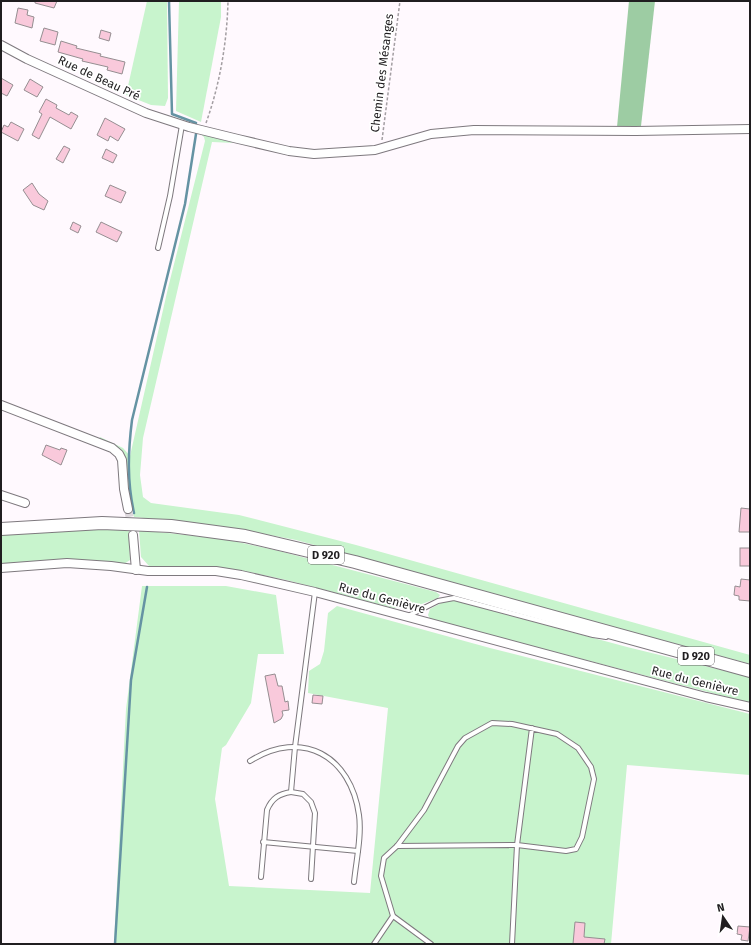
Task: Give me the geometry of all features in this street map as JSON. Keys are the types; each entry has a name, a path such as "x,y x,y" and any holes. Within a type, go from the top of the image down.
{"main road":[{"name":"D 920","path":"1,529 102,523 171,526 245,536 355,562 750,671"}],"street":[{"name":"Rue de Beau Pré","path":"1,45 27,59 146,113 203,131 289,151 314,154 376,150 431,134 474,130 636,131 750,129"},
{"path":"1,405 112,448 120,454 128,509"},
{"path":"1,495 25,503"},
{"path":"133,535 136,570"},
{"name":"Rue du Genièvre","path":"1,568 67,563 136,570 216,571 241,575 315,592 706,697 750,707"}],"lane":[{"path":"158,248 186,126"},
{"path":"292,792 295,747 315,592"},
{"path":"406,617 438,601 454,598 593,635 643,642"},
{"path":"397,846 517,845 566,851 576,849 582,837 594,779 591,767 578,748 557,734 532,728 512,724 492,723 465,738 458,746 424,810 397,846 384,858 381,876 393,916 431,944"},
{"path":"512,944 517,845 532,728"},
{"path":"250,761 265,751 279,747 295,747 321,752 334,762 343,772 354,793 359,816 358,850 354,882"},
{"path":"261,877 267,810 271,800 280,794 292,792 303,794 310,802 315,813 311,878"},
{"path":"263,842 358,850"},
{"path":"374,944 393,916"}],"path":[{"path":"203,131 211,110 222,61 228,21 228,1"},
{"name":"Chemin des Mésanges","path":"382,148 382,130 400,1"}],"green space":[{"path":"147,1 167,1 168,98 165,106 151,105 126,95"},
{"path":"179,1 221,1 221,17 201,122 176,111"},
{"path":"629,1 655,1 641,126 617,127"},
{"path":"199,133 234,143 212,142 143,438 140,475 143,497 151,503 239,515 356,545 750,655 750,664 296,540 215,526 134,517 127,492 125,457 119,448 99,440 100,437 123,448 130,456 168,288 205,141 204,137"},
{"path":"74,529 129,530 130,560 124,564 61,559 1,564 1,535"},
{"path":"139,530 224,539 275,550 436,592 440,595 438,598 411,608 394,608 293,581 252,572 210,567 149,566 141,557"},
{"path":"142,586 226,586 276,595 284,654 258,654 251,703 226,745 222,748 215,799 229,886 370,893 388,708 308,693 309,671 320,664 324,651 328,613 337,606 490,648 750,714 750,775 627,765 611,944 114,944 126,709"},
{"path":"445,601 456,601 627,647 750,677 750,703 430,619 428,615 430,609"}],"building":[{"path":"35,1 57,1 54,8 35,3"},
{"path":"18,8 28,10 27,15 34,17 32,28 15,23"},
{"path":"44,28 58,32 55,45 40,41"},
{"path":"101,30 111,33 109,41 99,38"},
{"path":"61,41 77,46 76,48 101,54 100,56 125,62 122,74 107,70 108,67 82,61 83,59 58,52"},
{"path":"1,78 13,85 7,96 1,93"},
{"path":"30,79 43,87 37,97 24,90"},
{"path":"46,99 57,105 56,108 69,115 71,112 78,116 71,129 50,117 39,139 32,135 42,114 39,112"},
{"path":"105,118 125,129 118,141 110,136 108,141 97,135"},
{"path":"11,122 24,129 18,141 1,132 4,125 8,127"},
{"path":"64,146 70,149 63,163 56,159"},
{"path":"106,149 117,155 113,163 102,158"},
{"path":"32,183 39,194 48,201 44,210 33,205 23,190"},
{"path":"110,185 126,192 121,203 105,196"},
{"path":"73,222 81,226 78,233 70,229"},
{"path":"101,222 122,232 117,242 96,232"},
{"path":"46,445 60,450 61,448 67,450 61,465 42,455"},
{"path":"741,508 750,509 750,532 739,532"},
{"path":"740,548 750,548 750,566 740,566"},
{"path":"741,579 750,580 750,601 739,600 739,596 734,595 735,586 740,587"},
{"path":"275,674 278,686 282,686 285,702 288,701 289,710 282,711 283,715 281,719 274,723 265,676"},
{"path":"313,695 323,696 322,704 312,703"},
{"path":"575,922 585,923 584,937 605,939 604,944 573,944"},
{"path":"738,926 750,927 748,941 741,940 742,935 737,934"}],"waterway":[{"path":"169,1 172,114 196,123"},
{"path":"134,513 130,489 129,466 132,420 185,204 196,134"},
{"path":"115,944 131,680 147,587"}],"tunnel":[{"path":"128,509 132,529"}]}
